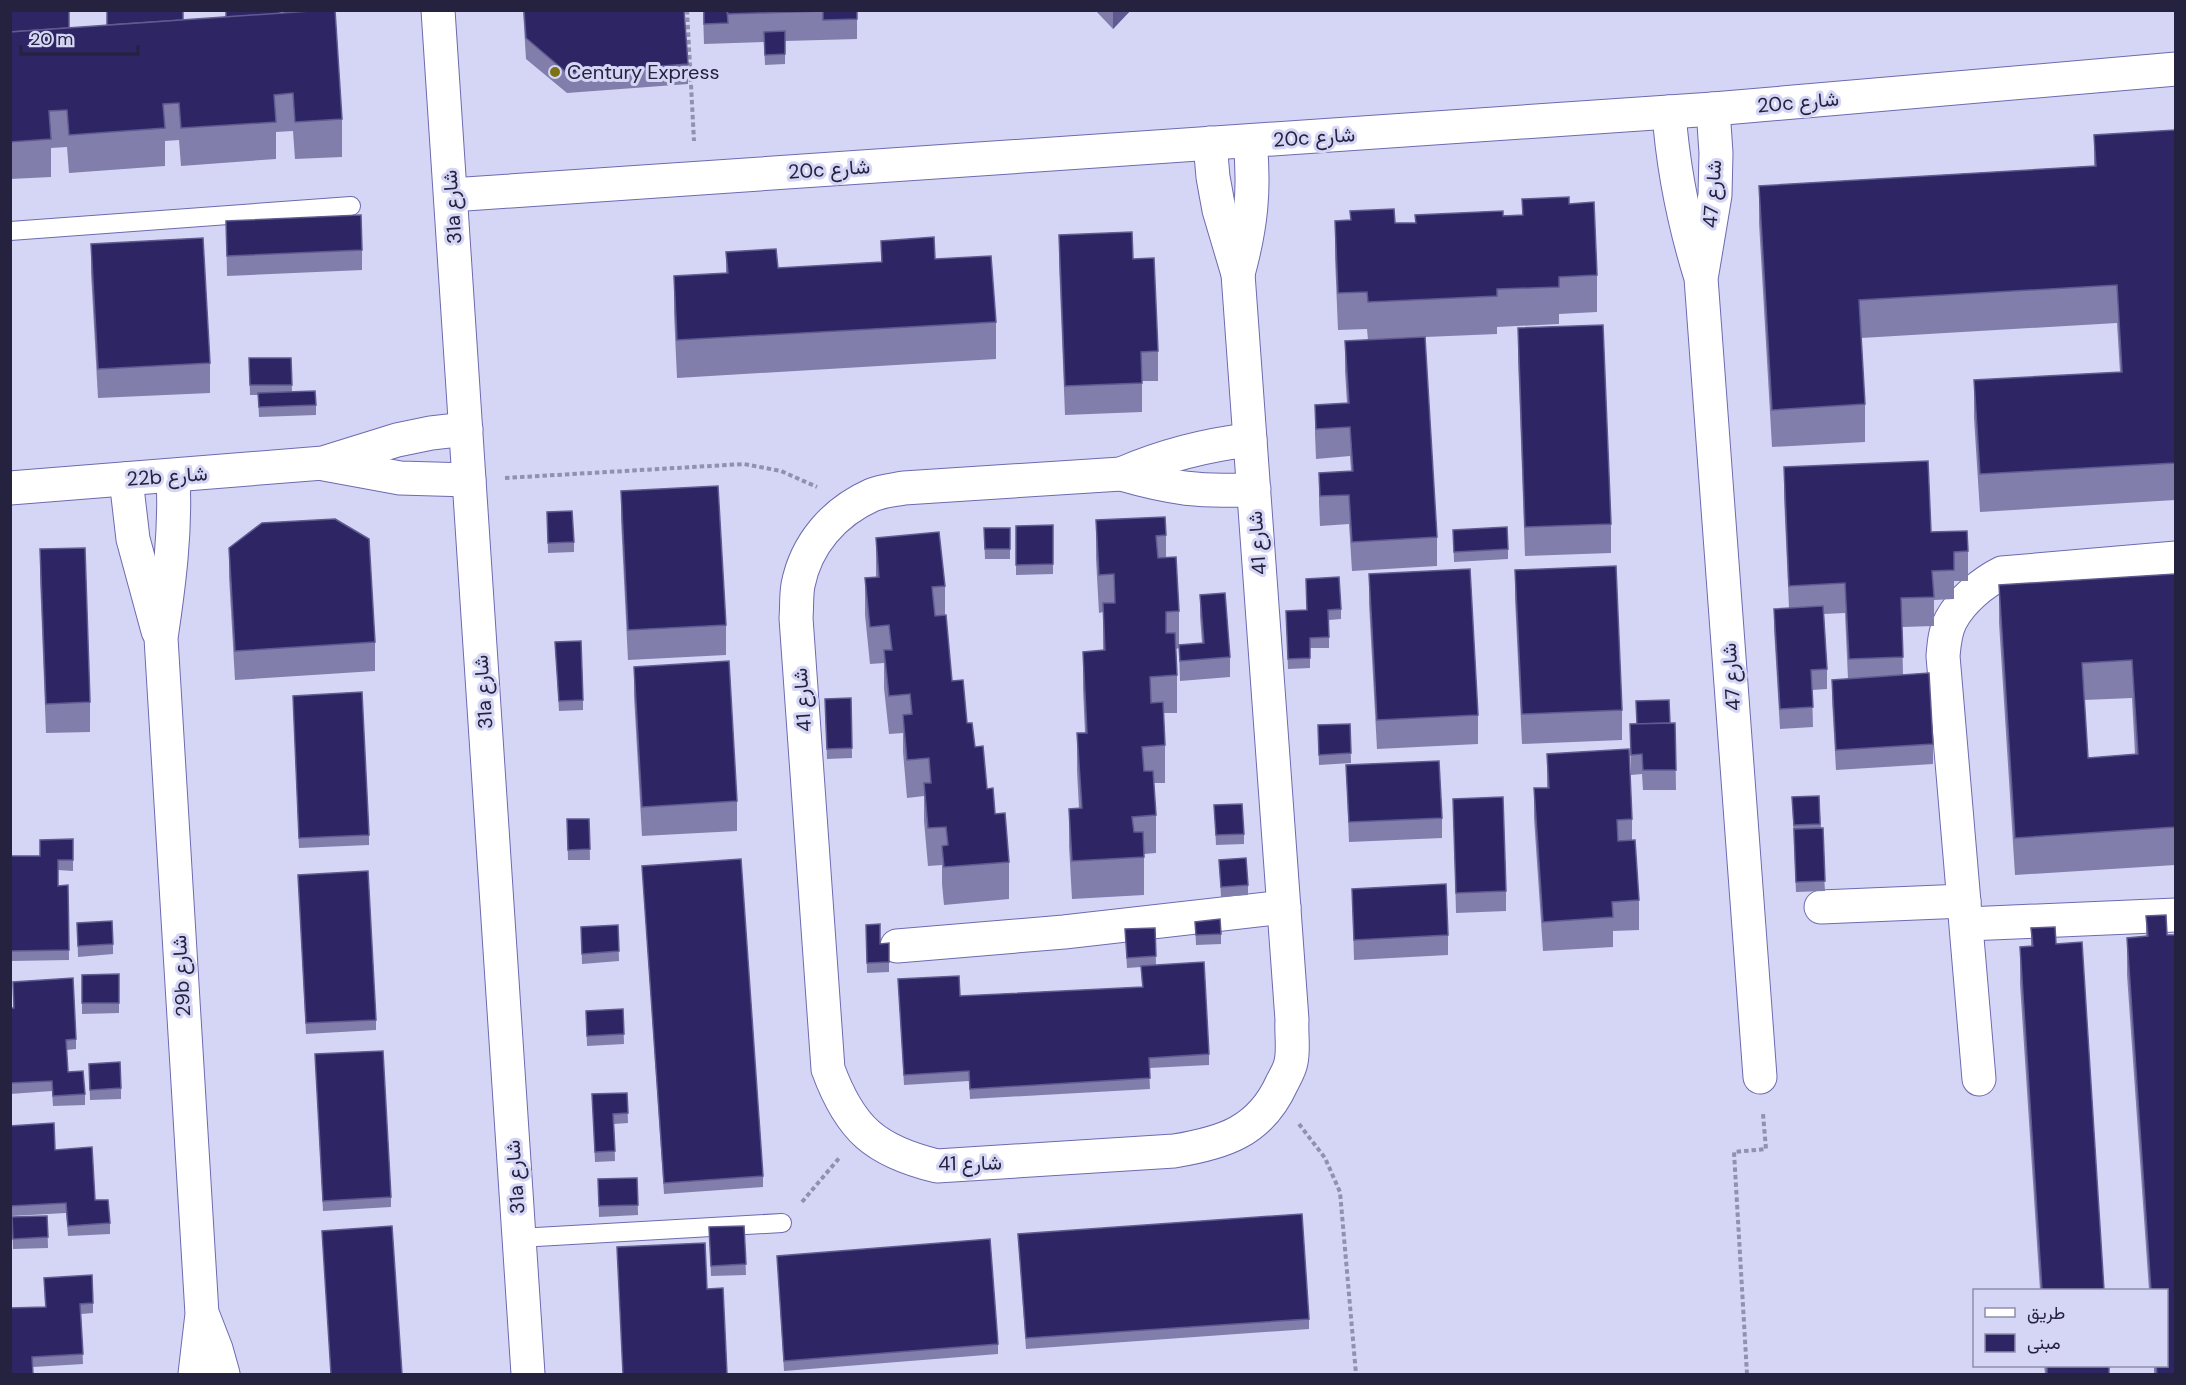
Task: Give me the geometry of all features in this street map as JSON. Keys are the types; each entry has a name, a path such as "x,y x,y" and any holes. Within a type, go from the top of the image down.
{"street":[{"name":"31a شارع","path":"438,10 528,1374"},
{"name":"20c شارع","path":"451,195 1713,109 2175,69"},
{"name":"شارع 47","path":"1701,278 1715,195 1716,153 1713,109"},
{"name":"شارع 47","path":"1669,112 1672,158 1679,198 1688,238 1701,278 1760,1077"},
{"name":"شارع 41","path":"1238,273 1247,241 1252,208 1254,175 1250,141"},
{"name":"شارع 41","path":"1210,143 1219,210 1238,273 1292,1020 1291,1062 1274,1101 1255,1122 1231,1137 1204,1146 1174,1151 967,1165 937,1166 907,1159 879,1144 856,1124 839,1098 828,1069 796,618 798,586 807,557 824,530 846,509 874,495 904,488 1120,474 1184,451 1250,440"},
{"path":"323,463 397,440 466,429"},
{"path":"323,463 400,478 469,480"},
{"name":"22b شارع","path":"10,488 323,463"},
{"name":"شارع 41","path":"1120,474 1153,484 1186,490 1254,489"},
{"path":"160,638 173,552 175,514 173,476"},
{"path":"126,479 133,539 160,638"},
{"path":"1979,1079 1943,656 1945,637 1951,620 1986,580 2002,573 2175,558"},
{"name":"29b شارع","path":"160,638 202,1314"},
{"path":"897,946 1064,932 1284,907"},
{"path":"1821,907 1965,913 2175,915"},
{"path":"195,1374 202,1314"},
{"path":"202,1314 223,1374"}],"lane":[{"path":"10,231 351,206"},
{"path":"519,1238 782,1223"}],"path":[{"path":"687,10 696,178"},
{"path":"469,480 744,464 781,471 816,486 846,509"},
{"path":"1748,1374 1734,1152 1766,1149 1760,1077"},
{"path":"1274,1101 1302,1126 1325,1158 1340,1192 1356,1374"},
{"path":"782,1223 813,1191 838,1159 856,1124"}],"building":[{"path":"10,10 69,10 69,28 10,32"},
{"path":"107,10 183,10 183,20 107,25"},
{"path":"226,10 280,10 280,14 226,17"},
{"path":"335,10 342,119 295,122 293,93 274,95 276,122 181,128 179,103 163,104 165,128 69,135 67,110 49,111 51,139 10,142 10,32"},
{"path":"524,10 684,10 688,64 567,73 526,38"},
{"path":"704,10 727,10 728,23 704,24"},
{"path":"727,10 823,10 823,11 728,14"},
{"path":"823,10 857,10 857,19 823,20"},
{"path":"785,31 785,54 765,55 764,32"},
{"path":"2175,130 2175,463 1980,474 1974,380 2122,372 2117,285 1859,300 1865,404 1772,410 1759,186 2096,166 2094,135"},
{"path":"1569,197 1569,204 1594,202 1597,275 1559,277 1559,287 1497,289 1497,296 1368,302 1367,292 1338,293 1335,221 1351,220 1350,211 1394,209 1395,223 1416,223 1415,215 1503,211 1503,216 1523,215 1522,199"},
{"path":"361,215 362,250 227,256 226,221"},
{"path":"1132,232 1133,259 1154,258 1158,351 1141,352 1142,383 1065,386 1059,235"},
{"path":"934,237 935,259 991,256 996,322 677,340 674,276 728,273 726,252 776,249 778,268 882,262 881,241"},
{"path":"203,238 210,363 98,369 91,244"},
{"path":"1603,325 1611,524 1525,527 1518,328"},
{"path":"1425,337 1437,537 1352,542 1349,495 1320,496 1319,473 1353,471 1350,427 1316,429 1315,405 1349,403 1345,341"},
{"path":"249,358 291,358 292,385 250,385"},
{"path":"315,391 316,405 259,407 258,393"},
{"path":"1928,461 1931,532 1967,531 1968,551 1954,552 1954,570 1932,571 1934,597 1901,598 1903,657 1849,659 1845,583 1789,586 1784,467"},
{"path":"718,486 726,625 628,630 621,491"},
{"path":"572,511 574,542 548,543 547,512"},
{"path":"1165,517 1166,535 1156,536 1158,558 1176,557 1179,611 1166,612 1166,633 1175,633 1177,675 1150,677 1151,703 1163,702 1165,745 1142,747 1144,771 1153,771 1156,815 1132,817 1134,832 1143,832 1144,857 1072,861 1069,809 1082,808 1077,733 1087,733 1083,652 1105,650 1103,603 1115,603 1114,574 1099,575 1096,520"},
{"path":"335,519 369,539 375,642 235,651 229,548 262,523"},
{"path":"1053,525 1053,564 1016,565 1016,526"},
{"path":"1507,527 1508,549 1454,552 1453,530"},
{"path":"984,528 1010,528 1010,549 985,549"},
{"path":"939,532 945,586 932,587 935,616 946,615 952,681 963,680 967,723 972,723 975,747 983,746 987,789 993,788 995,814 1005,813 1009,862 944,867 942,846 948,845 946,827 928,828 924,783 931,783 929,758 907,760 903,715 912,714 910,694 889,696 884,650 892,650 889,625 870,627 865,578 879,577 876,538"},
{"path":"85,548 90,702 46,704 40,549"},
{"path":"1616,566 1622,710 1522,714 1515,570"},
{"path":"1470,569 1478,715 1377,720 1369,574"},
{"path":"2175,574 2175,827 2015,838 1999,585","holes":["2132,660 2138,754 2088,758 2082,663"]},
{"path":"1339,577 1341,609 1328,610 1329,637 1310,638 1310,658 1288,659 1286,611 1307,610 1306,579"},
{"path":"1225,593 1230,657 1180,661 1179,645 1204,643 1200,595"},
{"path":"1823,606 1827,669 1811,670 1813,707 1780,709 1774,609"},
{"path":"581,641 583,700 559,701 555,642"},
{"path":"729,661 737,801 642,807 634,667"},
{"path":"1929,673 1933,744 1836,750 1832,680"},
{"path":"362,692 369,835 299,838 293,696"},
{"path":"851,698 852,748 827,749 825,699"},
{"path":"1669,700 1670,723 1637,724 1636,701"},
{"path":"1675,723 1676,770 1643,770 1642,754 1631,755 1630,724"},
{"path":"1350,724 1351,753 1319,755 1318,725"},
{"path":"1629,749 1632,819 1617,820 1618,841 1635,840 1639,900 1612,902 1613,917 1543,922 1534,788 1549,788 1547,754"},
{"path":"1439,761 1442,818 1349,822 1346,765"},
{"path":"1819,796 1820,824 1794,825 1792,797"},
{"path":"1503,797 1506,891 1456,893 1453,799"},
{"path":"1242,804 1244,834 1216,835 1214,805"},
{"path":"567,819 589,819 590,849 568,850"},
{"path":"1823,828 1825,881 1796,882 1794,829"},
{"path":"73,839 73,860 58,860 58,886 68,885 69,950 10,951 10,856 40,856 40,840"},
{"path":"1246,858 1248,885 1221,887 1219,860"},
{"path":"741,859 763,1176 664,1183 642,866"},
{"path":"368,871 376,1020 306,1023 298,875"},
{"path":"1446,884 1448,935 1354,940 1352,889"},
{"path":"2166,915 2167,935 2175,935 2175,1374 2157,1374 2156,1367 2168,1367 2168,1289 2151,1289 2127,938 2148,936 2146,916"},
{"path":"1220,919 1221,934 1196,935 1195,922"},
{"path":"112,921 113,944 78,946 77,923"},
{"path":"880,924 880,944 889,943 889,962 867,963 866,925"},
{"path":"618,925 619,951 582,954 581,927"},
{"path":"2055,927 2056,944 2082,942 2104,1289 2042,1289 2020,947 2033,946 2031,928"},
{"path":"1155,928 1156,956 1127,958 1125,929"},
{"path":"1204,962 1209,1054 1149,1058 1150,1078 970,1089 969,1071 904,1075 898,979 959,976 960,996 1143,987 1141,966"},
{"path":"119,974 119,1003 82,1003 82,975"},
{"path":"73,978 76,1039 66,1040 68,1072 83,1071 85,1094 53,1096 52,1081 10,1083 10,1008 14,1008 13,982"},
{"path":"623,1009 624,1034 587,1036 586,1011"},
{"path":"383,1051 391,1197 323,1201 315,1054"},
{"path":"120,1062 121,1088 90,1090 89,1064"},
{"path":"627,1093 628,1113 613,1114 615,1151 595,1152 592,1094"},
{"path":"54,1123 55,1150 92,1147 95,1200 108,1200 110,1223 68,1226 66,1203 10,1206 10,1126"},
{"path":"637,1178 638,1205 599,1206 598,1179"},
{"path":"1302,1214 1309,1319 1026,1338 1018,1234"},
{"path":"47,1216 48,1237 13,1239 12,1217"},
{"path":"392,1226 402,1374 331,1374 322,1231"},
{"path":"744,1226 746,1264 711,1266 709,1227"},
{"path":"990,1239 998,1344 784,1361 777,1256"},
{"path":"705,1243 707,1289 723,1288 727,1374 623,1374 617,1247"},
{"path":"92,1275 93,1303 80,1304 83,1354 32,1357 33,1374 10,1374 10,1308 46,1307 44,1278"},
{"path":"2047,1367 2109,1367 2109,1374 2047,1374"}],"place":[{"name":"Century Express","path":"555,72"}]}
